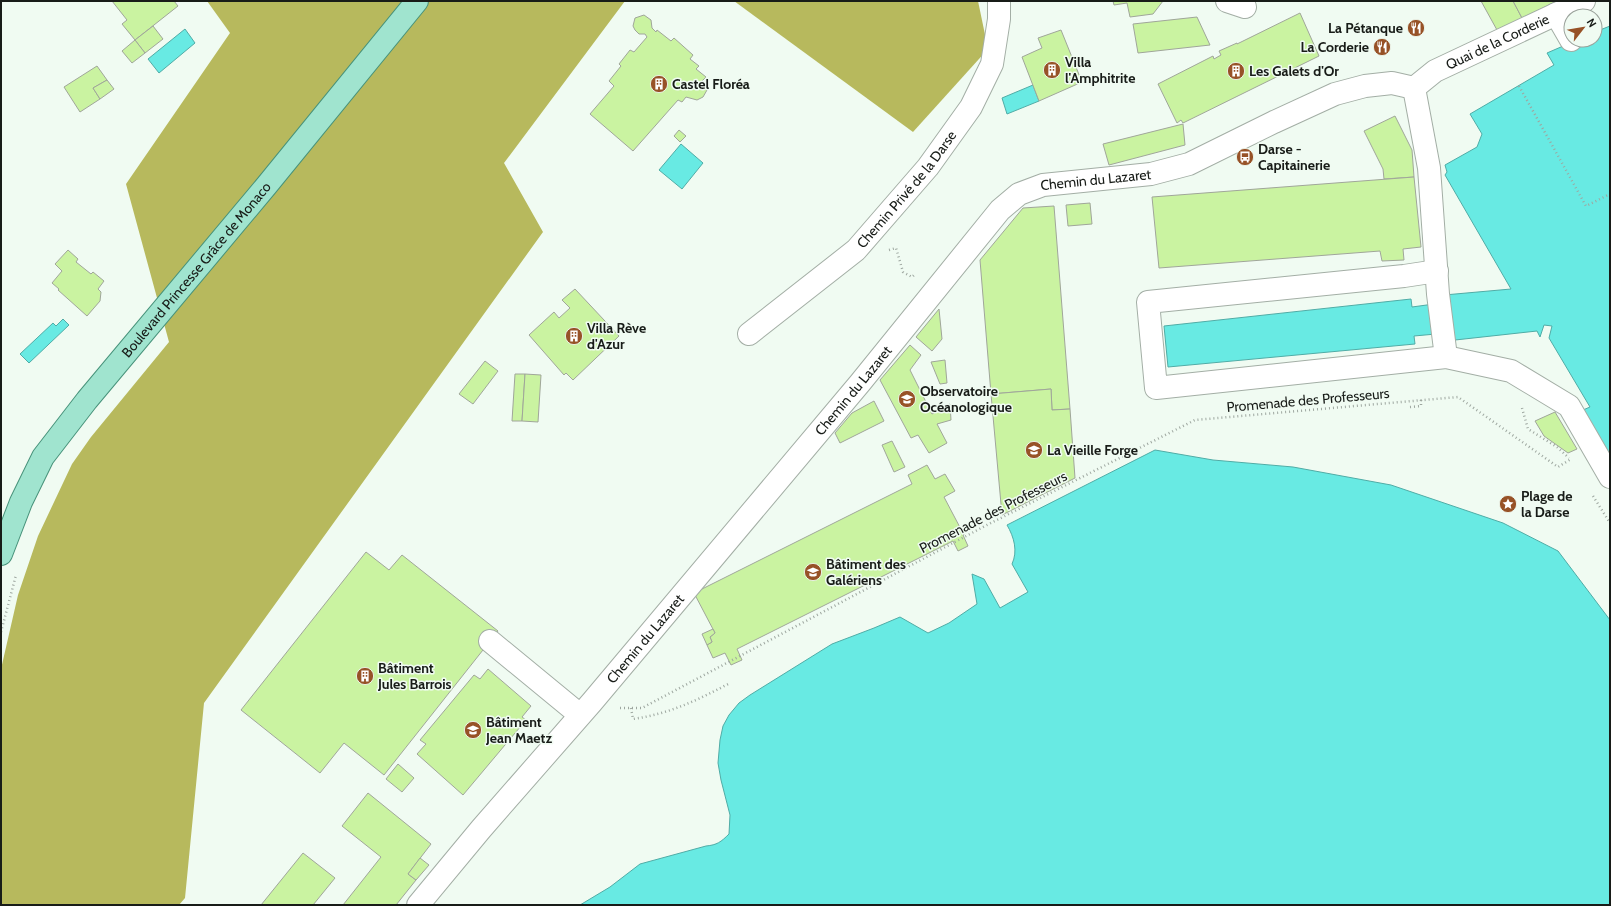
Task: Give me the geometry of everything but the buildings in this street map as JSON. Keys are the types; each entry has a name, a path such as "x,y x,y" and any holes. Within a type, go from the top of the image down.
{"main road":[{"name":"Boulevard Princesse Grâce de Monaco","path":"1,554 21,502 43,457 87,400 267,185 417,1"}],"street":[{"name":"Chemin Privé de la Darse","path":"749,334 856,250 928,167 971,107 992,64 999,19 999,1"},
{"name":"Quai de la Corderie","path":"1414,88 1435,71 1584,1"},
{"path":"1556,14 1563,26"},
{"name":"Chemin du Lazaret","path":"418,905 481,829 580,716 860,383 1000,210 1019,194 1043,185 1151,174 1189,164 1335,94 1365,86 1392,83 1414,88"},
{"path":"1414,88 1429,168 1438,294 1445,350"},
{"path":"1436,271 1404,276 1148,302 1156,388 1445,350 1511,372 1569,406 1610,477"},
{"path":"490,641 580,716"}],"path":[{"path":"1519,86 1586,206 1610,194"},
{"path":"856,250 864,257 896,248 903,272 912,277 917,272"},
{"name":"Promenade des Professeurs","path":"618,708 642,708 985,526 1195,420 1458,397 1558,467 1571,459 1557,447 1528,429"},
{"path":"1410,407 1421,406 1421,400"},
{"path":"631,708 633,719 655,716 701,699 730,683"}],"shaded area":[{"path":"207,1 625,1 504,163 543,232 204,703 185,898 179,905 1,905 1,669 18,595 38,536 72,464 91,437 169,342 126,184 230,33"},
{"path":"734,1 978,1 988,49 913,132"}],"water":[{"path":"1610,26 1610,456 1583,410 1590,407 1549,338 1552,326 1544,325 1540,337 1537,331 1437,342 1436,334 1414,336 1415,344 1168,367 1164,326 1411,299 1412,307 1434,304 1433,296 1511,289 1445,175 1447,172 1445,165 1477,147 1482,134 1470,114 1554,65 1547,53 1563,46 1563,48 1603,48 1603,29"},
{"path":"185,29 195,43 159,73 148,59"},
{"path":"1033,85 1039,101 1007,114 1002,98"},
{"path":"681,144 703,163 682,189 659,170"},
{"path":"63,319 69,325 29,363 20,354 53,323 56,326"},
{"path":"1155,450 1213,460 1293,467 1391,485 1503,523 1558,551 1610,620 1610,905 580,905 610,887 640,864 716,844 729,834 730,815 718,763 723,726 729,715 739,703 832,644 900,617 928,633 949,623 977,604 972,574 984,579 1000,608 1028,592 1012,564 1015,549 1012,534 1007,525"}],"place":[{"name":"La Pétanque","path":"1416,28"},
{"name":"La Corderie","path":"1382,47"},
{"name":"Villa l'Amphitrite","path":"1052,70"},
{"name":"Les Galets d'Or","path":"1236,71"},
{"name":"Castel Floréa","path":"659,84"},
{"name":"Darse - Capitainerie","path":"1245,157"},
{"name":"Villa Rève d'Azur","path":"574,336"},
{"name":"Observatoire Océanologique","path":"907,399"},
{"name":"La Vieille Forge","path":"1034,450"},
{"name":"Plage de la Darse","path":"1508,504"},
{"name":"Bâtiment des Galériens","path":"813,572"},
{"name":"Bâtiment Jules Barrois","path":"365,676"},
{"name":"Bâtiment Jean Maetz","path":"473,730"}]}
